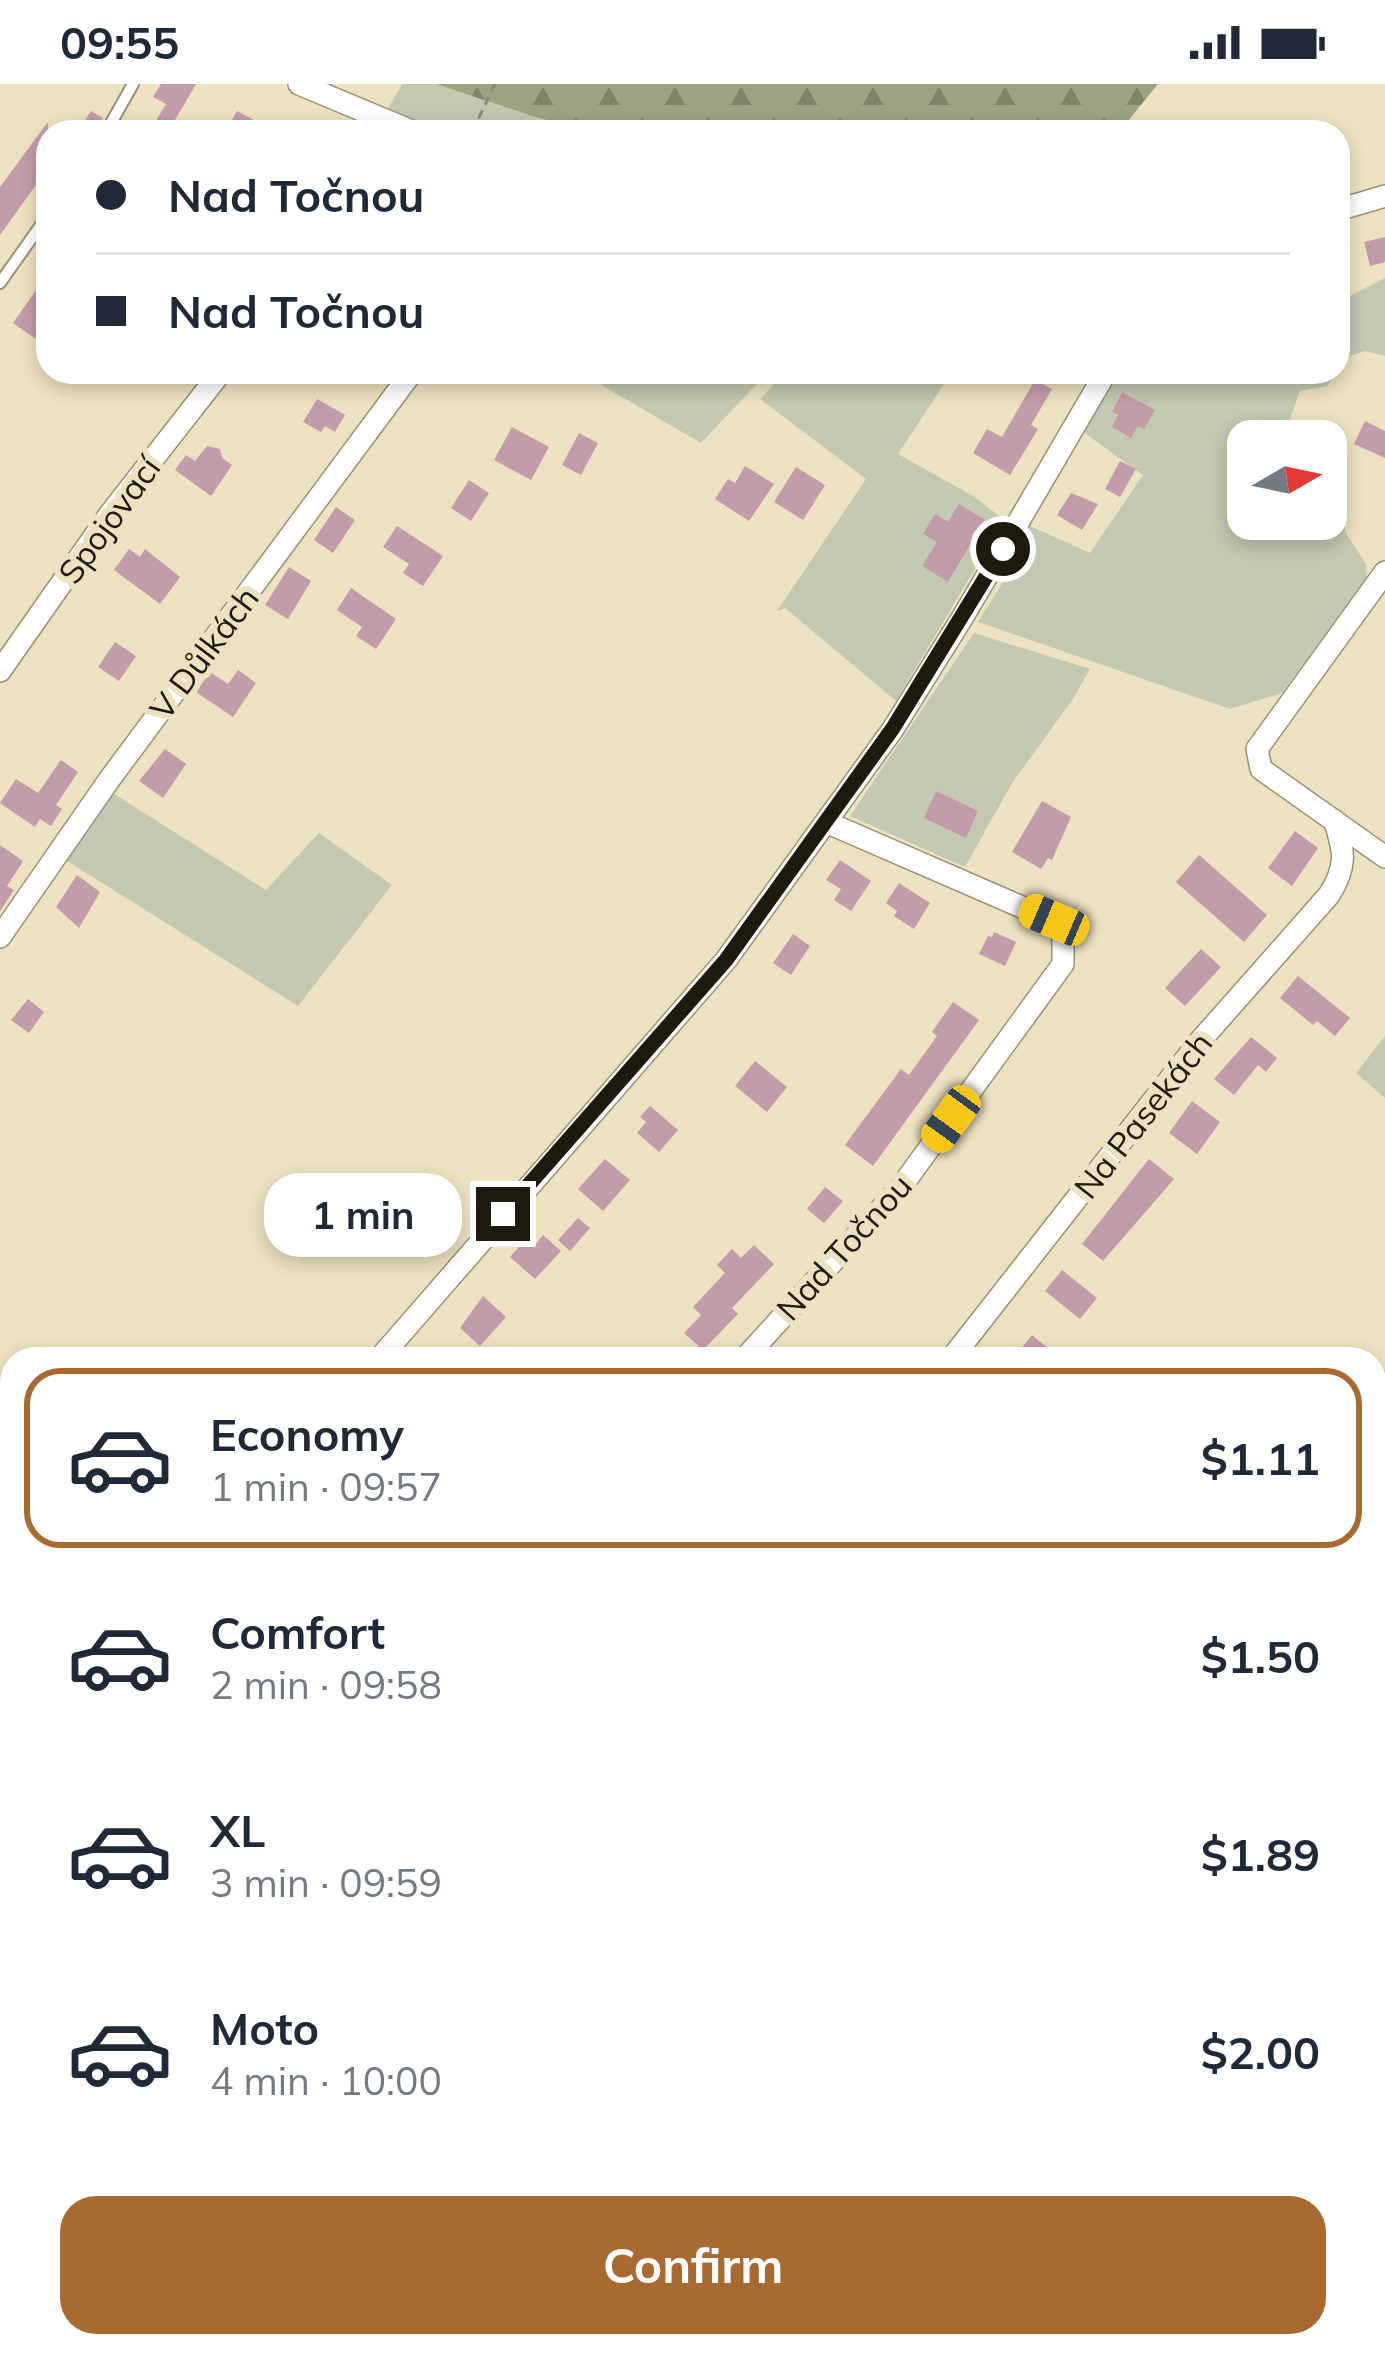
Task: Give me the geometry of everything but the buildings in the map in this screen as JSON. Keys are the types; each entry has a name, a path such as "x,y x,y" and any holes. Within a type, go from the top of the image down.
{"street":[{"path":"299,84 367,120"},
{"path":"1350,206 1385,196"},
{"name":"Spojovací","path":"0,671 110,514 212,384"},
{"name":"V Důlkách","path":"0,937 109,780 403,384"},
{"path":"389,1347 726,960 893,728 1099,384"},
{"path":"1385,572 1257,748 1262,769 1385,859"},
{"path":"1334,820 1344,846 1341,876"},
{"name":"Nad Točnou","path":"755,1347 901,1187 1064,964 1063,931 1054,920 826,822"},
{"path":"1341,876 1358,865 1385,859"},
{"name":"Na Pasekách","path":"960,1347 1200,1041 1341,876"}],"lane":[{"path":"113,120 133,84"},
{"path":"0,283 36,232"}],"path":[{"path":"478,120 495,84"}],"green space":[{"path":"402,84 436,84 547,120 381,120"},
{"path":"436,84 1158,84 1129,120 538,118"},
{"path":"1385,278 1385,356 1365,351 1350,356 1350,296"},
{"path":"600,384 757,384 701,443"},
{"path":"774,384 944,384 898,454 975,497 1004,520 896,701 785,608 777,611 866,479 760,399"},
{"path":"1110,384 1329,384 1300,391 1290,420 1227,420 1227,540 1347,540 1347,535 1366,564 1367,578 1282,693 1230,709 978,622 1026,545 1019,539 1030,526 1090,553 1143,475 1083,432"},
{"path":"974,633 1090,669 1012,783 965,867 850,816"},
{"path":"108,790 266,890 319,833 392,885 298,1006 64,859"},
{"path":"1385,1036 1385,1098 1356,1073"}],"route":[{"path":"503,1214 726,960 893,728 1003,549"}]}
